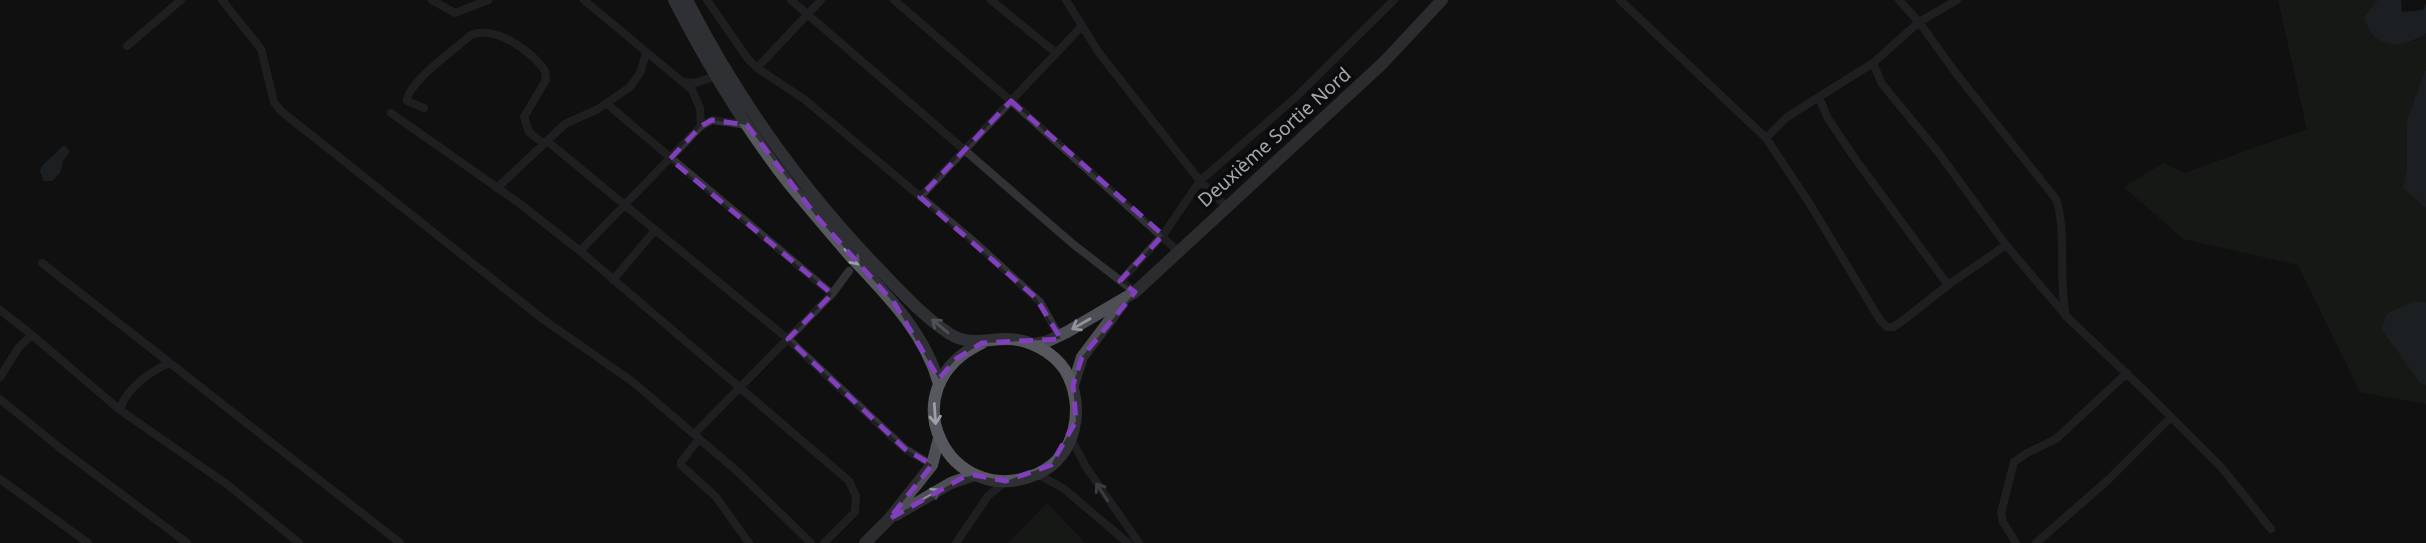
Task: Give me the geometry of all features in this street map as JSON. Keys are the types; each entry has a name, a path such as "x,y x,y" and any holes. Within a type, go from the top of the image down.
{"highway":[{"path":"674,0 747,125 809,208 895,304 929,357 939,384"},
{"path":"687,0 754,116 799,179 905,296 951,335 982,342 1008,339 1034,344 1050,354 1064,368 1073,385 1077,412 1071,438 1063,453 1037,474 1006,481 974,475 948,453 939,438 934,420 934,402 939,384 956,359 982,342"}],"main road":[{"name":"Deuxième Sortie Nord","path":"1073,385 1082,357 1131,295 1383,63 1442,0"},
{"name":"Deuxième Sortie Nord","path":"1034,344 1059,336 1131,295"},
{"path":"865,543 889,519 932,465 939,438"},
{"path":"889,519 951,483 974,475"}],"street":[{"path":"127,46 181,0"},
{"path":"222,0 261,49 274,102 281,111 544,320 633,382 697,437 811,543"},
{"path":"432,0 455,13 488,0"},
{"path":"584,0 684,82 697,100 701,126"},
{"path":"707,0 757,68 804,99 972,240 1036,298 1050,316 1059,336"},
{"path":"791,0 1073,244 1121,281 1131,295"},
{"path":"757,68 821,0"},
{"path":"894,0 1163,235 1179,252"},
{"path":"990,0 1056,53"},
{"path":"1066,0 1098,53 1200,181 1226,206"},
{"path":"1121,281 1163,235 1200,181 1296,97 1394,0"},
{"path":"1619,0 1766,138 1884,325 1893,327 2006,245"},
{"path":"1899,0 1919,22 2056,200 2059,207 2067,317"},
{"path":"1766,138 1787,117 1873,63 1919,22 1957,0"},
{"path":"920,197 1082,27"},
{"path":"424,108 413,106 407,101 407,95 415,84 471,35 483,31 495,33 516,46 545,72 546,80 524,117 529,132 624,205 788,339 905,449 932,465"},
{"path":"497,188 570,120 607,104 636,80 646,53"},
{"path":"1873,63 1882,84 1930,142 2006,245 2067,317 2222,468 2272,529"},
{"path":"684,82 702,82 716,76"},
{"path":"1819,97 1828,117 1856,160 1948,285"},
{"path":"607,104 832,294"},
{"path":"391,113 580,251 849,481 856,496 855,512 824,543"},
{"path":"580,251 701,126 712,120 747,125"},
{"path":"613,280 654,230"},
{"path":"42,262 400,543"},
{"path":"749,543 716,497 681,465 681,461 739,386 832,294 849,271"},
{"path":"0,310 120,410 228,485 299,543"},
{"path":"0,377 19,347 32,335"},
{"path":"120,410 122,402 136,387 155,370 169,363"},
{"path":"2016,543 2003,522 2001,513 2014,462 2056,439 2127,373"},
{"path":"0,399 60,448 187,543"},
{"path":"2035,543 2108,480 2171,417"},
{"path":"1071,438 1086,467 1139,543"},
{"path":"1037,474 1063,488 1128,543"},
{"path":"0,479 88,543"},
{"path":"956,543 988,496 1006,481"}],"highlighted area":[{"path":"1011,101 1163,235 1120,281 1135,292 1082,357 1073,385 1076,421 1051,465 1006,481 974,475 962,478 889,519 932,465 905,449 788,339 832,294 670,159 701,126 712,120 747,125 816,216 895,304 939,379 956,359 982,343 1061,339 1036,298 920,197"}],"shaded area":[{"path":"2278,0 2378,0 2364,17 2415,41 2426,33 2426,71 2407,121 2407,168 2403,188 2426,208 2426,302 2414,301 2381,329 2421,384 2426,385 2426,404 2360,392 2298,265 2183,239 2124,187 2164,163 2184,173 2307,129"},
{"path":"2378,0 2401,0 2402,12 2423,10 2426,3 2426,33 2398,44 2383,42 2377,38 2364,17"},
{"path":"2425,71 2426,208 2403,188 2407,168 2407,121"},
{"path":"64,145 70,151 63,161 60,173 52,181 44,181 40,171 42,166"},
{"path":"2414,301 2426,302 2426,385 2421,384 2381,329 2387,314"},
{"path":"1047,503 1085,543 1008,543"}]}
